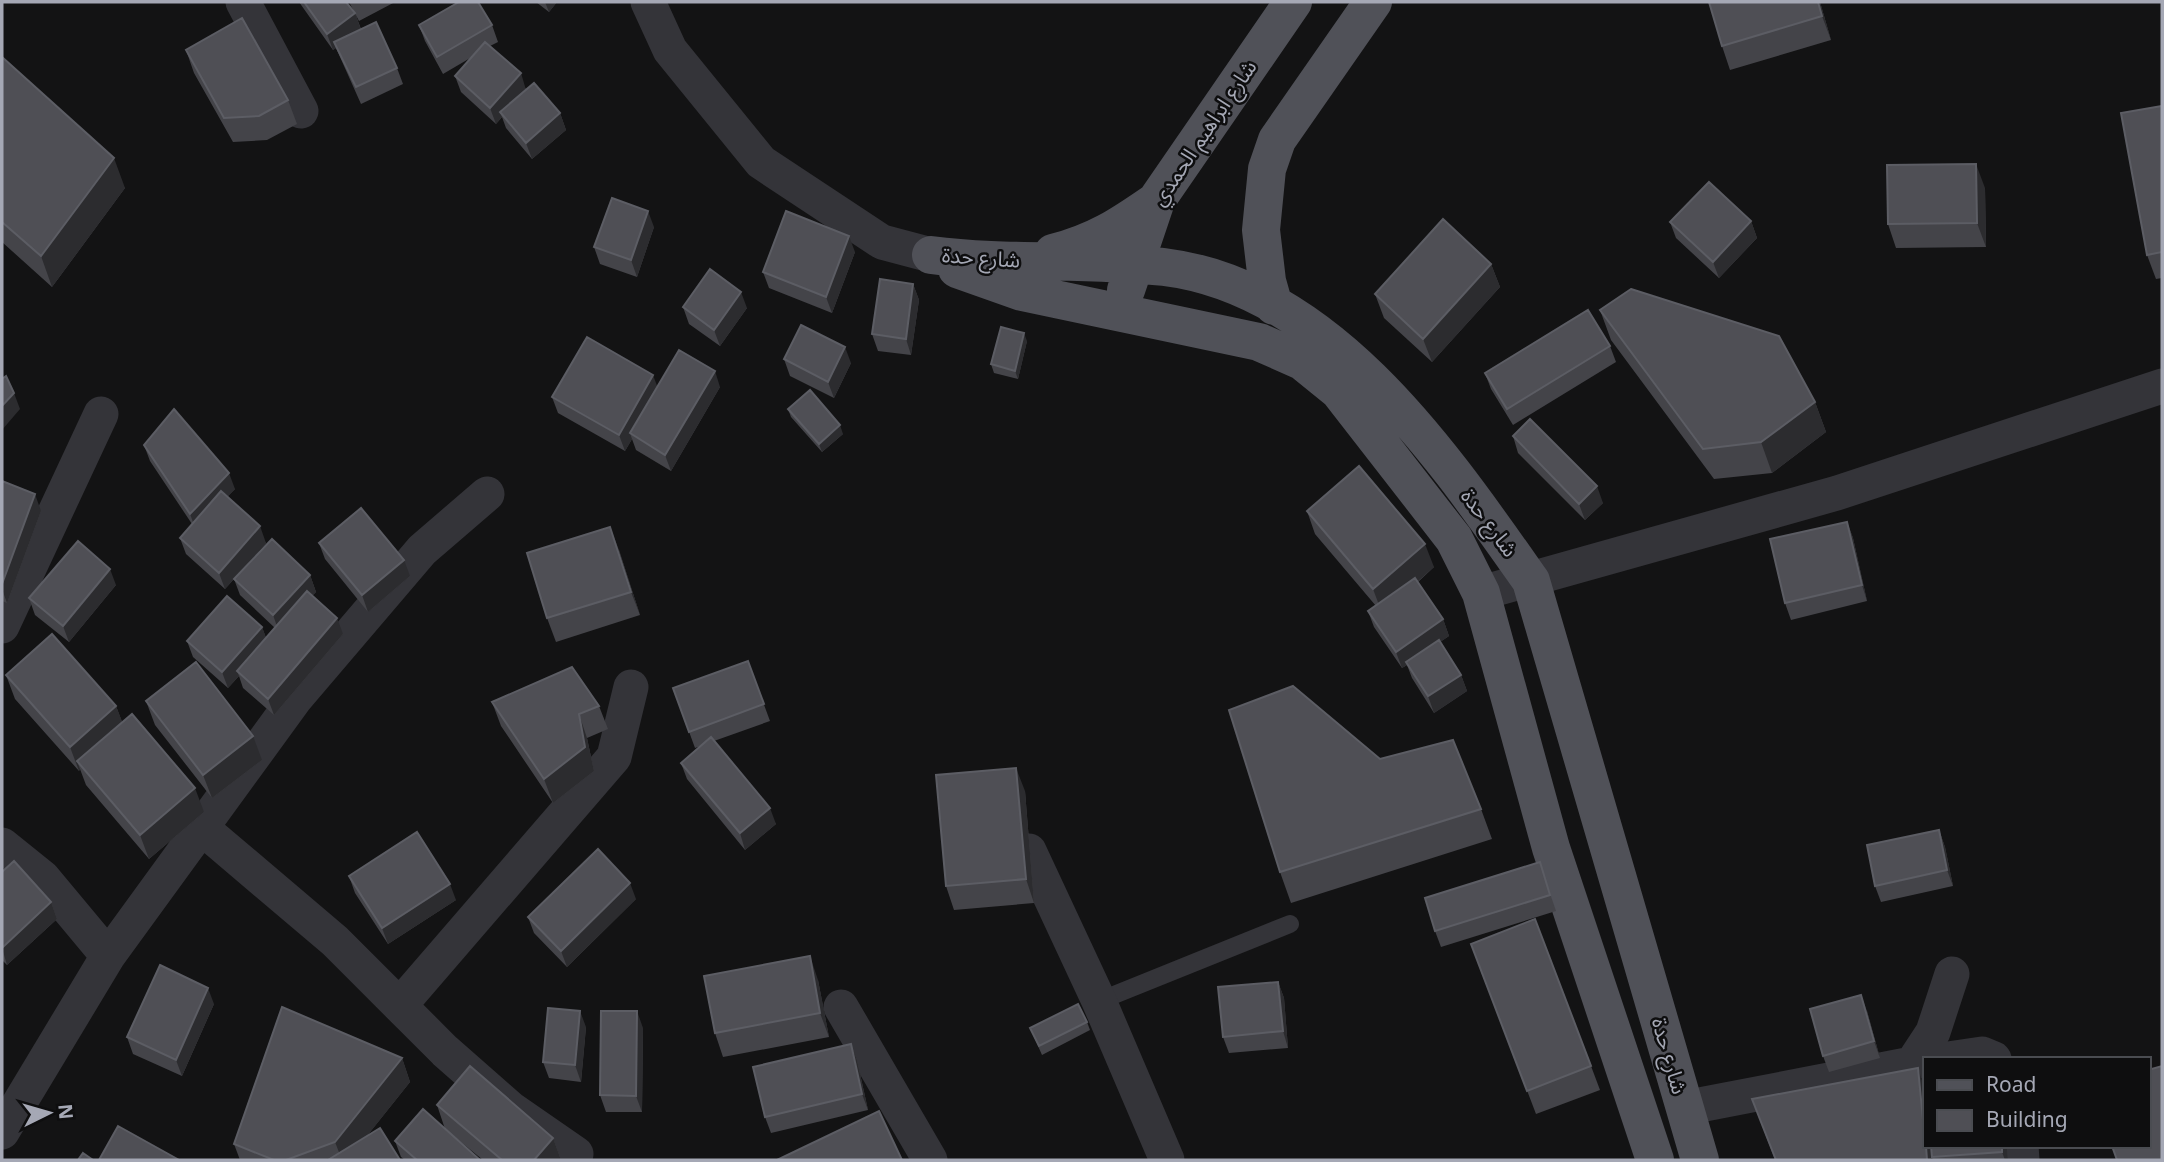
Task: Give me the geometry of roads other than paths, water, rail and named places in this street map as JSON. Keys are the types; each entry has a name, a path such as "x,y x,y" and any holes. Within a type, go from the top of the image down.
{"main road":[{"name":"شارع ابراهيم الحمدي","path":"1120,312 1133,265 1156,201 1293,2"},
{"path":"1274,306 1267,281 1261,230 1267,169 1277,140 1373,2"},
{"path":"1017,261 1086,244 1113,232 1156,201"},
{"name":"شارع حدة","path":"931,255 1133,265 1166,268 1208,278 1274,306 1318,333 1403,413 1484,513 1531,581 1700,1160"},
{"name":"شارع حدة","path":"931,255 992,283 1259,342 1281,350 1322,375 1339,391 1454,539 1481,593 1551,848 1655,1160"}],"street":[{"path":"243,2 301,111"},
{"path":"648,2 670,50 761,162 882,242 931,255"},
{"path":"1481,593 1837,493 2162,386"},
{"path":"2,626 101,414"},
{"path":"2,1132 107,956 203,829 295,699 422,550 487,494"},
{"path":"400,1005 614,757 631,687"},
{"path":"203,829 335,941 511,1109 576,1158"},
{"path":"2,845 43,878 107,956"},
{"path":"1029,851 1099,1001 1167,1160"},
{"path":"1684,1108 1918,1063 1933,1032 1952,974"},
{"path":"841,1007 930,1160"},
{"path":"1962,1057 1982,1054 1989,1057"}],"lane":[{"path":"1099,1001 1290,924"}]}
